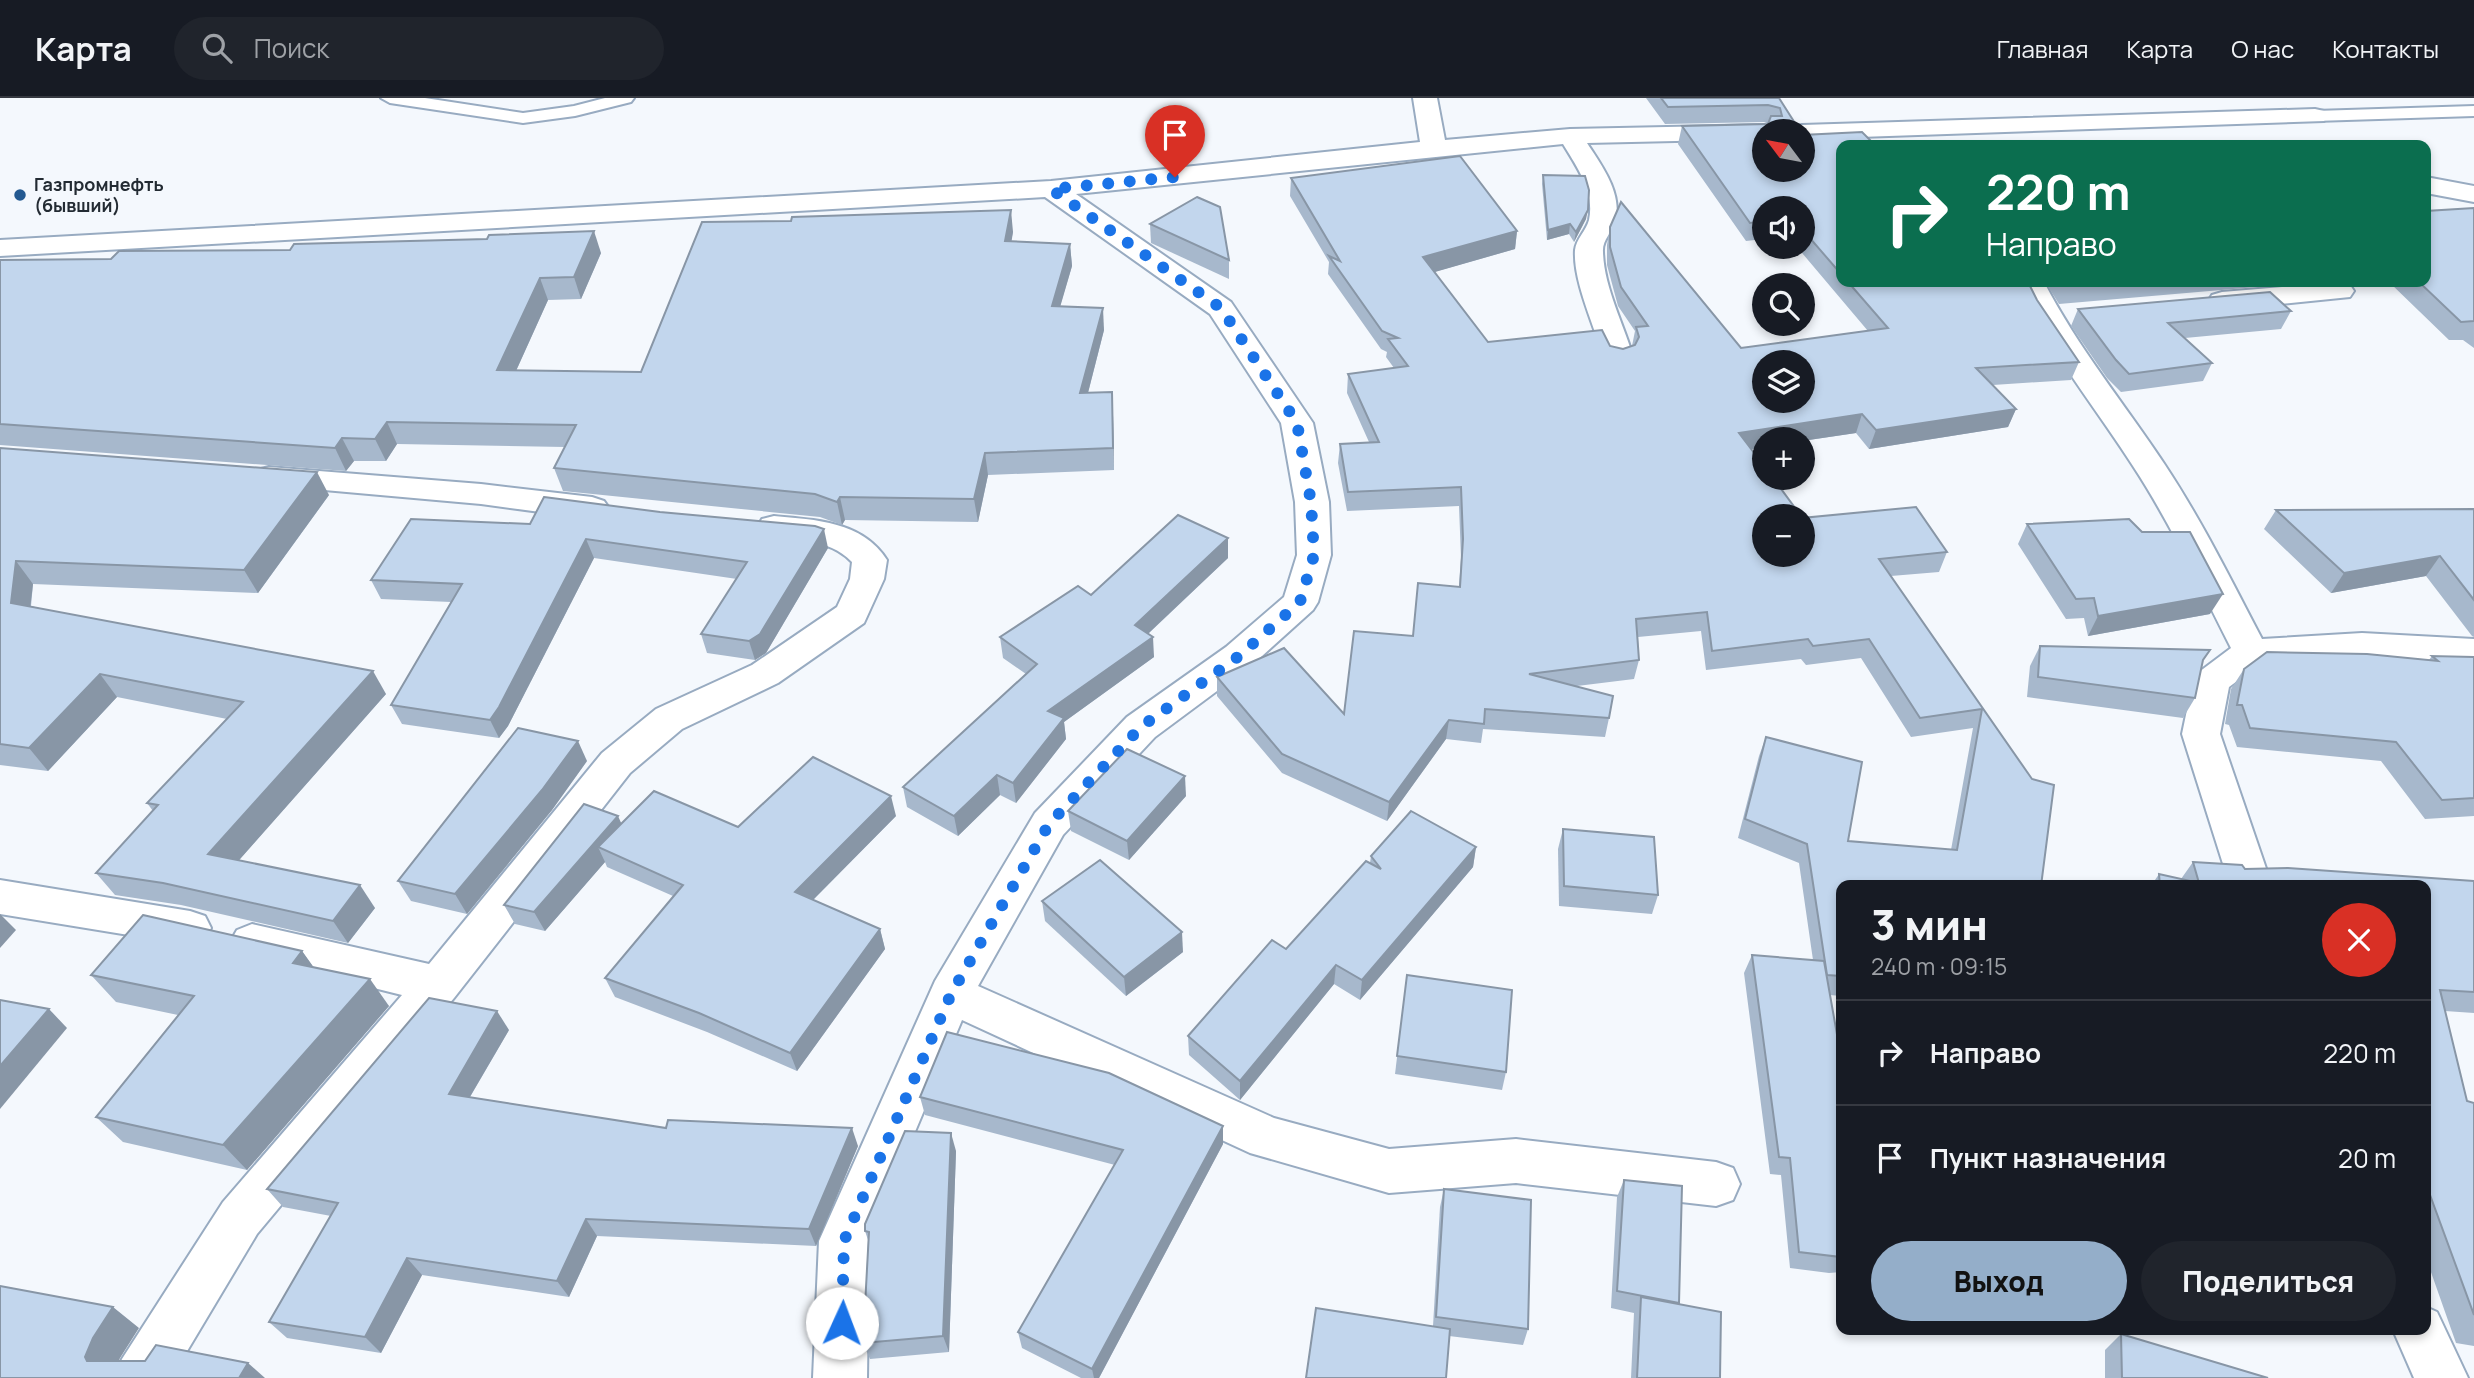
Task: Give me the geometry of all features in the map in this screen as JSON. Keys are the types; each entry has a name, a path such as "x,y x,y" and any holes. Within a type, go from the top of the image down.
{"street":[{"path":"1425,98 1434,148"},
{"path":"1815,133 1887,138 1993,127 2315,116"},
{"path":"1993,127 2015,140"},
{"path":"0,248 1051,189 1570,136 1752,132"},
{"path":"1570,136 1598,183 1604,209 1601,224 1589,248 1618,356"},
{"path":"2431,186 2474,194"},
{"path":"840,1378 844,1241 951,994 1049,824 1141,727 1239,656 1300,602 1314,555 1311,502 1297,423 1221,308 1051,189"},
{"path":"2034,287 2059,316 2088,382 2166,491 2251,652"},
{"path":"2193,304 2340,291"},
{"path":"237,474 481,494 627,512"},
{"path":"141,1378 240,1218 438,985 616,763 669,719 765,674 851,614 867,579 870,559 857,544 843,536 820,531 737,524"},
{"path":"2249,880 2201,734 2212,681 2251,652 2362,646 2474,652"},
{"path":"0,897 180,925 438,985"},
{"path":"951,994 1267,1138 1389,1171 1516,1161 1716,1184"},
{"path":"2421,1335 2441,1378"}],"lane":[{"path":"390,98 523,118 575,111 625,98"},
{"path":"2315,116 2474,111"}],"building":[{"path":"1661,98 1779,98 1792,119 1770,119 1771,116 1782,116 1780,108 1768,105 1668,107"},
{"path":"1752,124 1752,182 1815,182 1815,134 1862,132 1870,140 1836,140 1836,268 1815,244 1815,196 1752,196 1750,223 1682,126"},
{"path":"1460,156 1517,231 1423,257 1488,342 1602,330 1610,346 1623,349 1635,345 1639,337 1636,327 1648,326 1621,287 1610,247 1610,227 1621,202 1741,348 1888,328 1852,287 2030,287 2079,362 1976,368 2016,409 1876,430 1862,414 1778,427 1752,427 1752,431 1739,433 1752,450 1752,490 1782,490 1792,504 1752,504 1752,567 1815,567 1815,517 1916,507 1947,552 1879,559 2032,779 2054,785 2042,880 1836,880 1836,976 1827,975 1807,844 1745,819 1766,737 1862,762 1848,841 1957,850 1982,709 1920,718 1869,639 1813,646 1808,639 1712,651 1707,612 1636,619 1639,660 1529,674 1613,696 1609,718 1485,709 1484,724 1449,720 1389,802 1282,754 1217,677 1284,648 1344,714 1354,631 1413,636 1418,583 1460,587 1463,539 1461,487 1348,492 1340,444 1379,442 1348,374 1408,366 1388,339 1398,338 1382,331 1329,256 1340,261 1291,178"},
{"path":"1543,175 1585,176 1589,190 1588,210 1576,232 1570,224 1548,230"},
{"path":"1197,197 1220,207 1229,260 1150,224"},
{"path":"2474,208 2474,321 2461,322 2424,287 2431,287 2431,211"},
{"path":"1011,210 1005,241 1070,244 1052,306 1103,308 1080,393 1112,392 1113,448 985,453 974,499 840,497 837,502 815,494 554,468 576,425 387,422 375,439 342,438 335,448 0,424 0,260 111,259 119,251 290,250 294,244 487,239 489,235 594,231 574,277 540,278 497,370 641,372 702,222 791,221 792,217"},
{"path":"2270,292 2291,311 2168,323 2212,363 2129,374 2078,309"},
{"path":"0,448 317,472 244,570 16,561 11,603 373,671 208,854 360,885 333,921 163,883 96,873 158,805 147,803 243,702 100,674 29,748 0,744"},
{"path":"544,497 824,529 760,634 749,641 701,634 747,562 586,539 490,720 391,705 462,584 371,580 411,519 530,524"},
{"path":"2474,509 2474,600 2440,556 2344,573 2276,510"},
{"path":"1178,515 1228,538 1135,625 1153,637 1048,711 1064,718 1013,783 997,775 954,816 903,787 1037,664 1000,637 1078,586 1091,595"},
{"path":"2129,519 2142,532 2190,532 2223,594 2098,616 2094,598 2076,599 2027,524"},
{"path":"2040,646 2210,650 2203,660 2195,698 2038,677"},
{"path":"2267,652 2367,654 2438,661 2432,656 2474,657 2474,798 2442,800 2396,742 2250,728 2242,705 2237,705 2244,669"},
{"path":"518,728 578,741 542,790 455,894 398,881"},
{"path":"1127,749 1185,776 1127,841 1068,811"},
{"path":"813,757 891,796 795,892 880,929 790,1053 699,1013 605,978 683,885 598,847 654,791 738,827"},
{"path":"584,804 618,816 534,912 504,905"},
{"path":"1411,811 1476,847 1362,980 1336,965 1240,1081 1188,1036 1272,940 1286,949 1366,861 1381,869 1371,856"},
{"path":"1563,829 1654,837 1658,895 1564,886"},
{"path":"1100,860 1182,932 1124,977 1042,901"},
{"path":"2193,862 2242,865 2245,869 2288,868 2474,881 2474,992 2440,990 2467,1101 2474,1103 2474,1315 2431,1198 2431,880 2198,880"},
{"path":"2159,874 2186,880 2160,880"},
{"path":"143,915 302,951 293,963 370,979 223,1145 96,1117 194,996 91,975"},
{"path":"1752,955 1824,961 1836,1029 1836,1256 1799,1252 1790,1158 1779,1157"},
{"path":"1407,975 1512,990 1506,1072 1397,1056"},
{"path":"429,998 497,1011 449,1094 666,1128 668,1120 852,1128 809,1229 586,1219 557,1281 407,1258 365,1337 269,1322 338,1203 267,1189"},
{"path":"0,1000 49,1009 0,1066"},
{"path":"947,1032 1109,1073 1223,1126 1092,1369 1018,1332 1123,1150 920,1097"},
{"path":"905,1131 951,1133 943,1336 863,1343 869,1232 865,1231 865,1224"},
{"path":"1624,1180 1682,1186 1679,1303 1617,1291"},
{"path":"1444,1189 1531,1200 1528,1329 1436,1317"},
{"path":"0,1286 113,1307 93,1338 85,1357 87,1361 145,1361 156,1345 248,1363 239,1378 0,1378"},
{"path":"1641,1297 1721,1312 1720,1378 1637,1378"},
{"path":"1316,1308 1450,1329 1446,1378 1306,1378"},
{"path":"2121,1335 2268,1378 2122,1378"}],"place":[{"name":"Газпромнефть (бывший)","path":"20,195"}],"route":[{"path":"842,1323 844,1241 951,994 1049,824 1141,727 1239,656 1300,602 1314,555 1311,502 1297,423 1221,308 1051,189 1175,177"}]}
